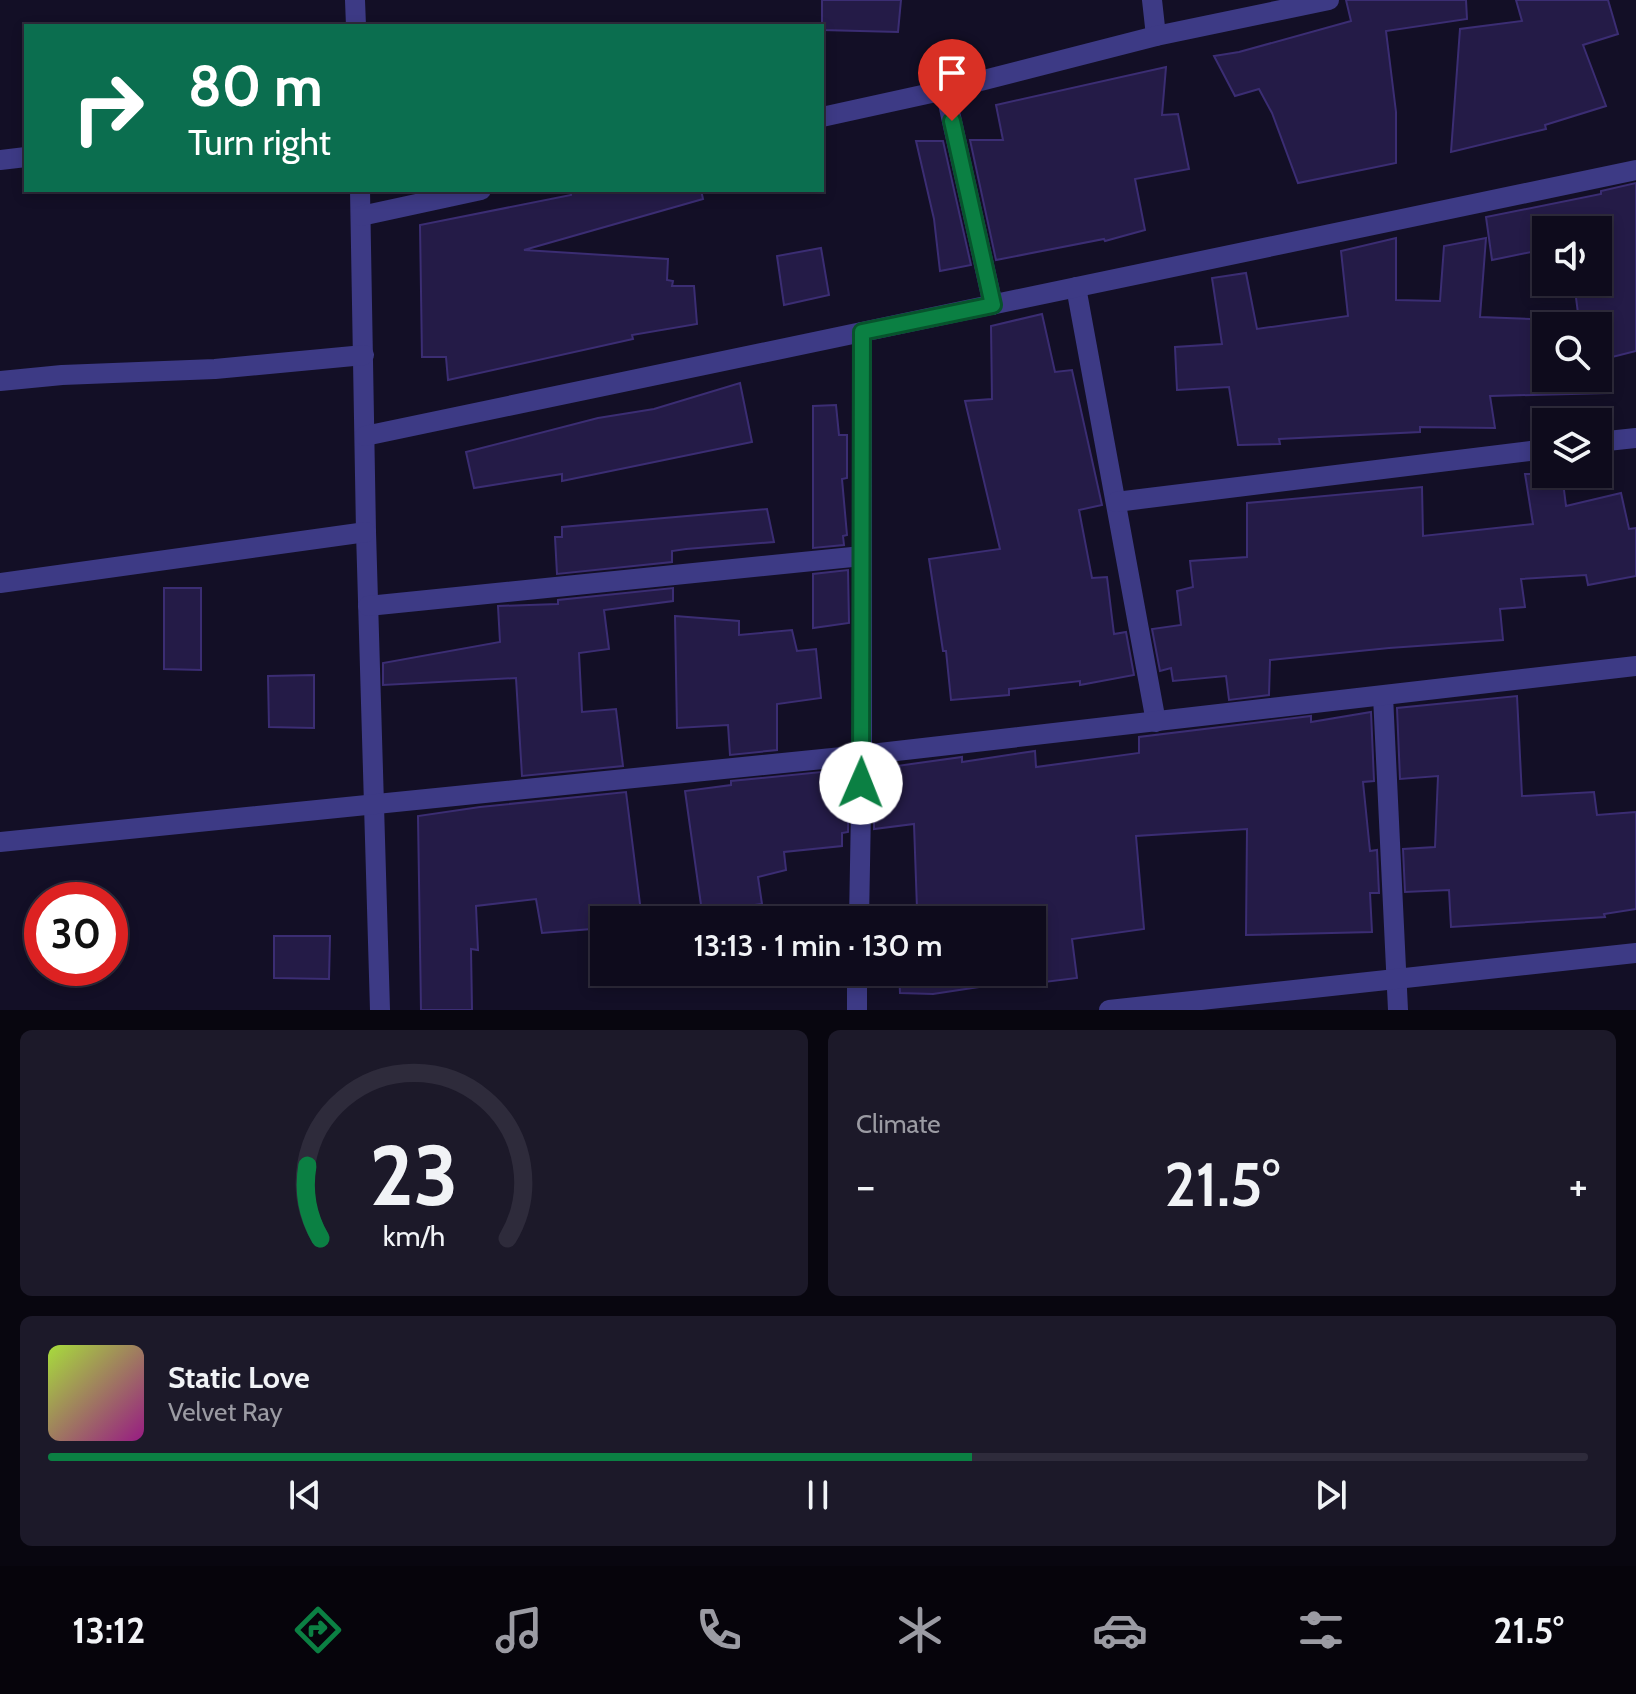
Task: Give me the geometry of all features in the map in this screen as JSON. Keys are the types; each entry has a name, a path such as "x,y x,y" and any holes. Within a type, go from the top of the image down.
{"street":[{"path":"355,0 356,24"},
{"path":"1152,0 1156,36"},
{"path":"824,117 945,90 1156,36 1329,0"},
{"path":"945,90 993,305"},
{"path":"0,160 24,157"},
{"path":"365,436 1636,170"},
{"path":"360,192 380,1010"},
{"path":"361,216 472,192"},
{"path":"1076,287 1156,722"},
{"path":"859,906 862,332"},
{"path":"0,381 62,375 215,369 364,355"},
{"path":"1612,441 1636,438"},
{"path":"1116,502 1532,451"},
{"path":"0,583 366,532"},
{"path":"368,606 862,556"},
{"path":"0,842 862,755 1636,666"},
{"path":"1383,696 1398,1010"},
{"path":"1109,1010 1636,953"},
{"path":"857,986 857,1010"}],"building":[{"path":"822,0 901,0 898,32 824,30"},
{"path":"1346,0 1466,0 1467,19 1386,31 1396,112 1396,163 1298,183 1272,113 1259,89 1235,96 1214,56 1351,21"},
{"path":"1516,0 1608,0 1618,34 1583,45 1606,106 1545,125 1546,129 1451,152 1460,29 1522,21"},
{"path":"1166,67 1162,115 1178,114 1189,169 1135,179 1145,230 1105,241 996,260 970,140 1003,140 996,105"},
{"path":"916,141 943,141 971,265 940,271 934,219"},
{"path":"1636,183 1636,351 1612,357 1612,312 1578,312 1576,296 1612,296 1612,216 1532,216 1532,252 1492,260 1486,217 1601,194 1601,191"},
{"path":"571,192 701,192 703,199 524,250 668,259 667,280 673,281 672,286 694,286 697,324 632,335 633,339 448,380 446,357 422,357 420,225 571,195"},
{"path":"1396,238 1396,300 1440,301 1444,246 1486,238 1480,317 1532,319 1532,392 1609,393 1490,396 1495,428 1420,427 1420,432 1279,439 1280,444 1238,445 1229,387 1177,390 1175,347 1222,344 1212,278 1246,273 1257,329 1348,316 1341,251"},
{"path":"821,248 829,295 784,305 777,256"},
{"path":"1042,314 1055,372 1072,370 1102,505 1079,510 1092,578 1107,577 1114,634 1126,632 1134,675 1080,685 1080,681 1009,689 1009,695 951,700 946,651 943,651 929,559 1000,549 965,401 992,399 991,326"},
{"path":"740,383 752,442 562,481 562,474 474,488 466,452 598,418 654,409"},
{"path":"836,405 839,435 847,435 847,478 842,479 847,535 843,536 844,545 813,548 813,406"},
{"path":"1525,474 1532,474 1532,488 1564,488 1566,506 1621,493 1629,529 1636,528 1636,576 1588,585 1586,575 1521,579 1525,607 1500,609 1503,640 1270,660 1269,695 1229,700 1226,676 1173,681 1171,668 1160,671 1152,629 1181,625 1177,591 1193,587 1190,561 1247,557 1247,503 1422,487 1423,536 1533,524"},
{"path":"767,509 774,542 672,551 672,562 557,574 555,537 562,537 562,527"},
{"path":"848,570 849,623 813,628 813,574"},
{"path":"164,588 201,588 201,670 164,669"},
{"path":"673,588 673,601 604,610 609,649 579,653 582,712 616,709 623,766 522,776 516,678 383,685 383,663 500,642 498,606 558,604 558,600"},
{"path":"675,616 739,621 739,635 792,630 797,651 816,649 821,698 777,704 777,750 730,755 728,725 677,728"},
{"path":"314,675 314,728 269,727 268,676"},
{"path":"1517,696 1522,796 1594,792 1597,815 1636,812 1636,909 1604,914 1605,917 1451,927 1449,890 1405,892 1403,849 1435,847 1438,776 1400,779 1397,708"},
{"path":"1371,712 1374,781 1363,782 1370,851 1377,850 1379,893 1370,893 1372,932 1246,935 1247,829 1136,836 1144,929 1072,939 1077,978 1046,982 1046,906 917,906 914,824 874,829 875,769 962,757 962,762 1035,751 1036,767 1139,753 1139,737 1311,716 1311,722"},
{"path":"841,770 841,774 849,773 848,832 842,833 842,846 784,852 786,870 758,877 762,904 701,906 685,791 731,785 731,781"},
{"path":"626,792 640,906 590,906 590,929 542,933 536,899 476,906 478,950 471,949 472,1010 421,1010 418,816"},
{"path":"274,936 330,936 329,979 274,978"},
{"path":"900,986 986,986 933,994 900,993"}],"route":[{"path":"861,783 862,332 993,305 952,121"}]}
